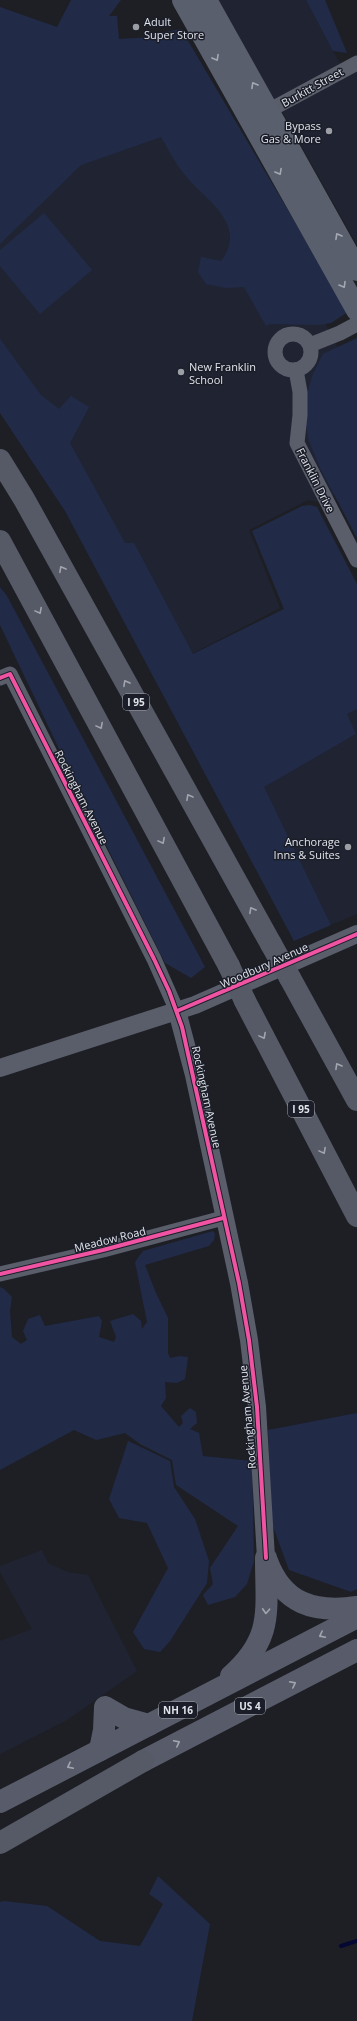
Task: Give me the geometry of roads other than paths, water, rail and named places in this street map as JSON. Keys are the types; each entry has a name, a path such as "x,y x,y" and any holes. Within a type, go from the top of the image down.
{"highway":[{"name":"I 95","path":"0,460 24,499 357,1100"},
{"name":"I 95","path":"0,541 229,966 245,1001 357,1216"},
{"path":"266,1558 277,1582 287,1594 300,1602 315,1608 335,1610 357,1608"},
{"path":"214,1691 243,1666 254,1652 261,1639 266,1611 266,1558"},
{"name":"NH 16","path":"0,1802 357,1617"},
{"name":"US 4","path":"0,1834 357,1650"},
{"path":"100,1750 104,1730 105,1707 124,1718 149,1725"},
{"path":"0,1843 143,1761"}],"main road":[{"path":"183,0 357,310"},
{"path":"206,0 357,270"}],"street":[{"name":"Burkitt Street","path":"268,111 357,63"},
{"path":"310,345 340,333 357,324"},
{"path":"295,334 304,338 310,345 312,354 308,364 296,370 285,369 280,364 275,352 277,345 284,337 295,334"},
{"name":"Franklin Drive","path":"296,370 300,392 300,414 297,442 357,560"},
{"name":"Rockingham Avenue","path":"5,676 154,959 177,1011 194,1075 223,1218 239,1283 249,1340 257,1406 266,1558"},
{"name":"Woodbury Avenue","path":"0,1068 177,1011 357,934"},
{"name":"Meadow Road","path":"0,1274 103,1250 223,1218"}],"waterway":[{"path":"341,1946 357,1941"}],"place":[{"name":"Adult Super Store","path":"136,27"},
{"name":"Bypass Gas & More","path":"329,131"},
{"name":"New Franklin School","path":"181,372"},
{"name":"Anchorage Inns & Suites","path":"348,847"}]}
